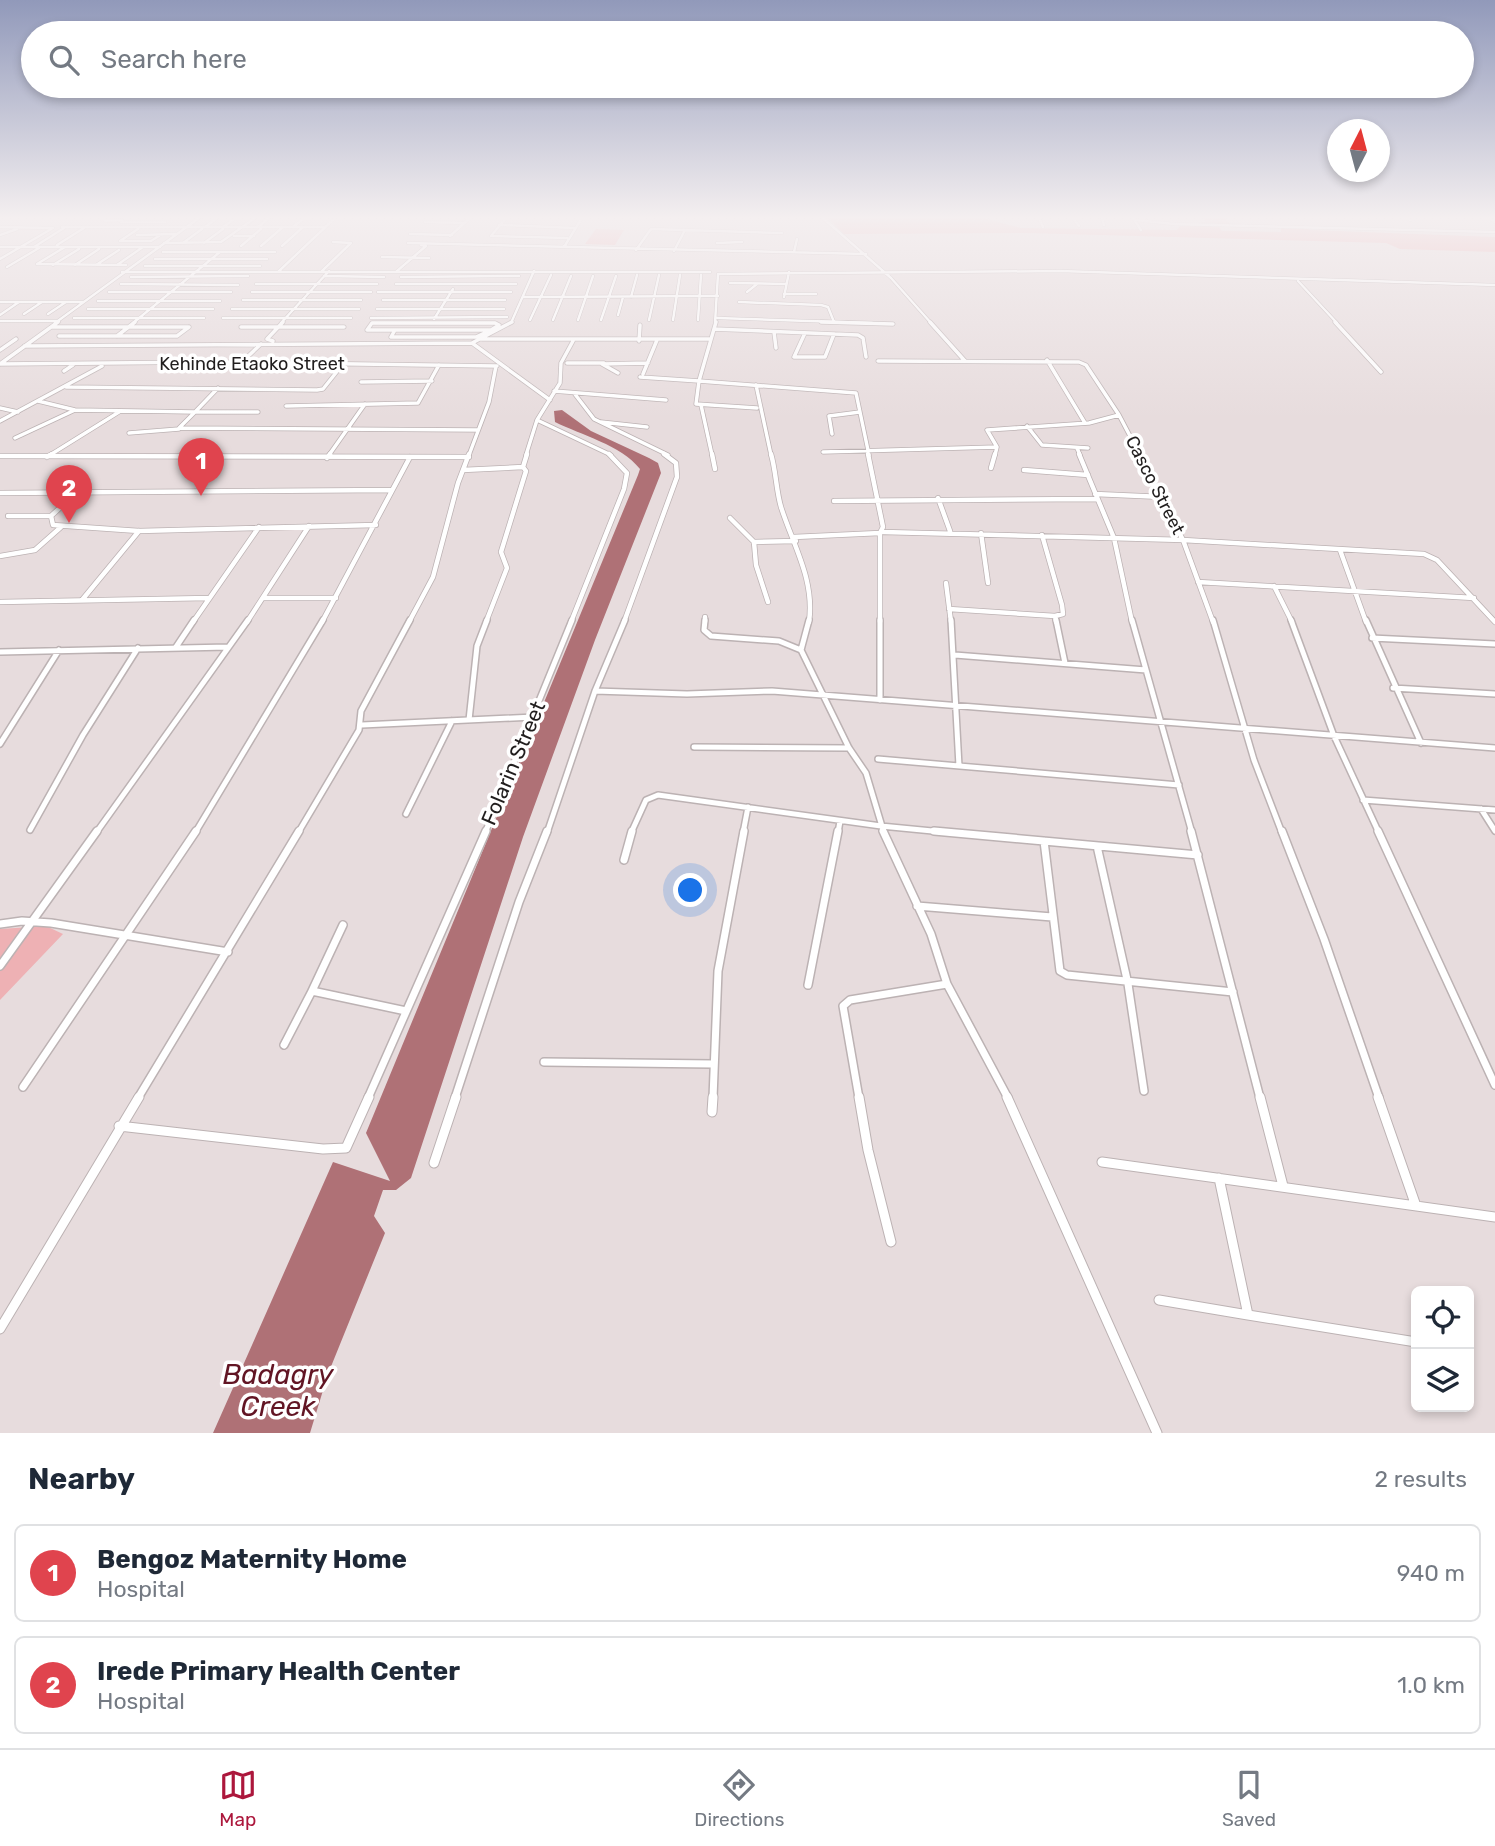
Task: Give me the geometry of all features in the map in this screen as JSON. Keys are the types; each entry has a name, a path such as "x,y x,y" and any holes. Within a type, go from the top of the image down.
{"street":[{"path":"20,348 105,285"},
{"path":"117,336 180,285"},
{"path":"231,285 238,285"},
{"path":"318,285 267,341 335,340"},
{"path":"424,337 456,285"},
{"path":"20,348 472,343 511,324 529,285"},
{"path":"530,320 546,285"},
{"path":"554,320 567,285"},
{"path":"578,320 590,285"},
{"path":"601,320 613,285"},
{"path":"631,297 634,285"},
{"path":"649,320 657,285"},
{"path":"673,320 679,285"},
{"path":"698,320 701,285"},
{"path":"717,285 717,318 709,339 695,403 757,408"},
{"path":"747,292 756,285"},
{"path":"783,303 786,285"},
{"path":"896,285 941,331 965,361"},
{"path":"1302,285 1381,372"},
{"path":"109,292 231,292"},
{"path":"252,292 371,292"},
{"path":"378,292 511,292"},
{"path":"784,294 816,294"},
{"path":"524,297 718,296"},
{"path":"618,315 623,297"},
{"path":"243,300 360,300"},
{"path":"383,300 505,300"},
{"path":"98,301 220,301"},
{"path":"0,302 82,302"},
{"path":"0,314 19,302"},
{"path":"24,314 42,302"},
{"path":"48,314 66,302"},
{"path":"739,302 828,307 834,322"},
{"path":"88,309 213,309"},
{"path":"232,309 359,309"},
{"path":"377,309 503,309"},
{"path":"371,318 507,317"},
{"path":"74,318 204,318"},
{"path":"223,318 351,318"},
{"path":"717,318 893,324"},
{"path":"0,321 57,321"},
{"path":"2,360 57,321"},
{"path":"395,330 390,337 470,337 491,330 499,325 372,323 367,330 387,330 395,330 491,330"},
{"path":"387,330 392,323"},
{"path":"405,330 410,323"},
{"path":"449,330 453,323"},
{"path":"469,330 471,323"},
{"path":"486,330 489,323"},
{"path":"639,341 640,325"},
{"path":"50,327 76,327 189,327 177,336 61,337 76,327"},
{"path":"241,327 344,327"},
{"path":"241,363 273,328"},
{"path":"714,329 862,336 866,357"},
{"path":"453,337 457,330"},
{"path":"470,337 474,330"},
{"path":"774,332 776,348"},
{"path":"805,333 794,357 823,358 834,334"},
{"path":"0,350 16,339"},
{"path":"482,339 709,339"},
{"path":"657,340 641,375 848,390 856,393 878,499 881,532 880,700"},
{"path":"469,720 477,646 507,568 501,552 526,471 523,467 537,420 561,379 561,363 573,341"},
{"path":"472,343 504,365 538,394 550,400"},
{"name":"Kehinde Etaoko Street","path":"2,360 73,365 504,365"},
{"path":"1047,360 1085,423"},
{"name":"Casco Street","path":"878,361 1047,360 1086,365 1119,415 1163,496 1183,540 1218,635 1244,729 1324,939 1416,1206"},
{"path":"65,387 149,391 218,388 321,390 343,363"},
{"path":"567,363 648,363"},
{"path":"604,363 604,367 618,373"},
{"path":"64,371 73,365"},
{"path":"79,370 88,365"},
{"path":"0,421 104,365"},
{"path":"286,405 418,403 439,365"},
{"path":"362,725 358,720 361,711 433,577 463,470 489,401 496,366"},
{"path":"361,382 432,381"},
{"path":"756,385 757,408 776,475 780,505 795,539 811,592 809,630 801,650"},
{"path":"179,429 218,388"},
{"path":"554,391 666,400"},
{"path":"433,1163 519,902 555,812 595,691 642,582 668,496 676,482 678,468 670,456 598,421 588,414 574,393"},
{"path":"38,401 75,410 258,412"},
{"path":"327,458 365,404"},
{"path":"701,405 715,469"},
{"path":"0,408 18,412"},
{"path":"15,438 75,410"},
{"path":"46,457 119,412"},
{"path":"832,435 829,416 860,412"},
{"path":"991,468 997,447 987,430 1085,423 1119,415"},
{"name":"Folarin Street","path":"120,1126 323,1149 346,1148 534,717 549,672 597,561 627,473 622,464 589,443 537,420"},
{"path":"598,421 647,427"},
{"path":"1027,426 1038,443 1088,448"},
{"path":"129,433 179,429 478,430"},
{"path":"823,452 997,447"},
{"path":"1077,448 1114,538 1124,590 1198,855 1283,1186"},
{"path":"0,456 469,457"},
{"path":"23,1087 129,938 257,734 336,598 410,457"},
{"path":"463,470 523,467"},
{"path":"1024,470 1088,475"},
{"path":"0,493 392,491"},
{"path":"8,516 51,516 76,493"},
{"path":"834,501 1163,496"},
{"path":"939,498 950,531"},
{"path":"51,516 51,523 61,527 139,531 376,525"},
{"path":"730,518 754,542 756,565 768,602"},
{"path":"0,966 114,812 309,526"},
{"path":"0,556 24,555 37,551 61,527"},
{"path":"176,647 259,527"},
{"path":"82,600 139,531"},
{"path":"754,542 881,532 950,531 1183,540 1429,556 1474,598 1495,622"},
{"path":"981,533 988,583"},
{"path":"949,609 1055,616 1063,614 1042,535"},
{"path":"1340,550 1372,638 1393,688 1421,743"},
{"path":"1198,582 1474,598"},
{"path":"946,583 955,655 959,766"},
{"path":"1274,586 1298,635 1334,736 1491,1067 1495,1085"},
{"path":"263,597 336,598"},
{"path":"0,602 209,598"},
{"path":"1055,616 1065,663"},
{"path":"705,617 704,630 711,636 779,641 801,650 849,748 866,773 881,826 930,934 947,984 1016,1113 1157,1433"},
{"path":"1372,638 1495,644"},
{"path":"30,830 83,735 138,648"},
{"path":"0,652 228,648"},
{"path":"0,744 59,650"},
{"path":"955,655 1146,670"},
{"path":"1393,688 1495,694"},
{"path":"595,691 687,694 754,690 1495,748"},
{"path":"362,725 534,717"},
{"path":"405,814 452,721"},
{"path":"0,1329 362,725"},
{"path":"694,747 849,748"},
{"path":"878,759 1179,785"},
{"path":"624,860 632,830 649,797 682,797 881,826 1198,855"},
{"path":"1363,800 1495,810"},
{"path":"712,1112 718,971 748,807"},
{"path":"1481,809 1495,831"},
{"path":"808,985 840,821"},
{"path":"1044,841 1059,971 1067,975 1128,984 1233,992"},
{"path":"1097,846 1128,984 1144,1091"},
{"path":"917,906 1052,917"},
{"path":"0,924 31,921 228,952"},
{"path":"284,1045 344,925"},
{"path":"891,1242 868,1150 843,1006 850,1000 947,984"},
{"path":"312,991 406,1011"},
{"path":"544,1062 713,1064"},
{"path":"1102,1162 1495,1217"},
{"path":"1219,1178 1248,1315"},
{"path":"1159,1300 1411,1341"}],"shaded area":[{"path":"46,926 63,934 0,1000 0,929"}],"water":[{"name":"Badagry Creek","path":"562,410 591,431 658,463 661,473 595,640 523,837 411,1178 396,1190 383,1190 374,1216 385,1233 328,1374 310,1433 213,1433 333,1162 390,1181 366,1133 638,475 640,469 622,453 555,422 554,411"}],"place":[{"name":"Bengoz Maternity Home","path":"201,496"},
{"name":"Irede Primary Health Center","path":"69,523"}]}
